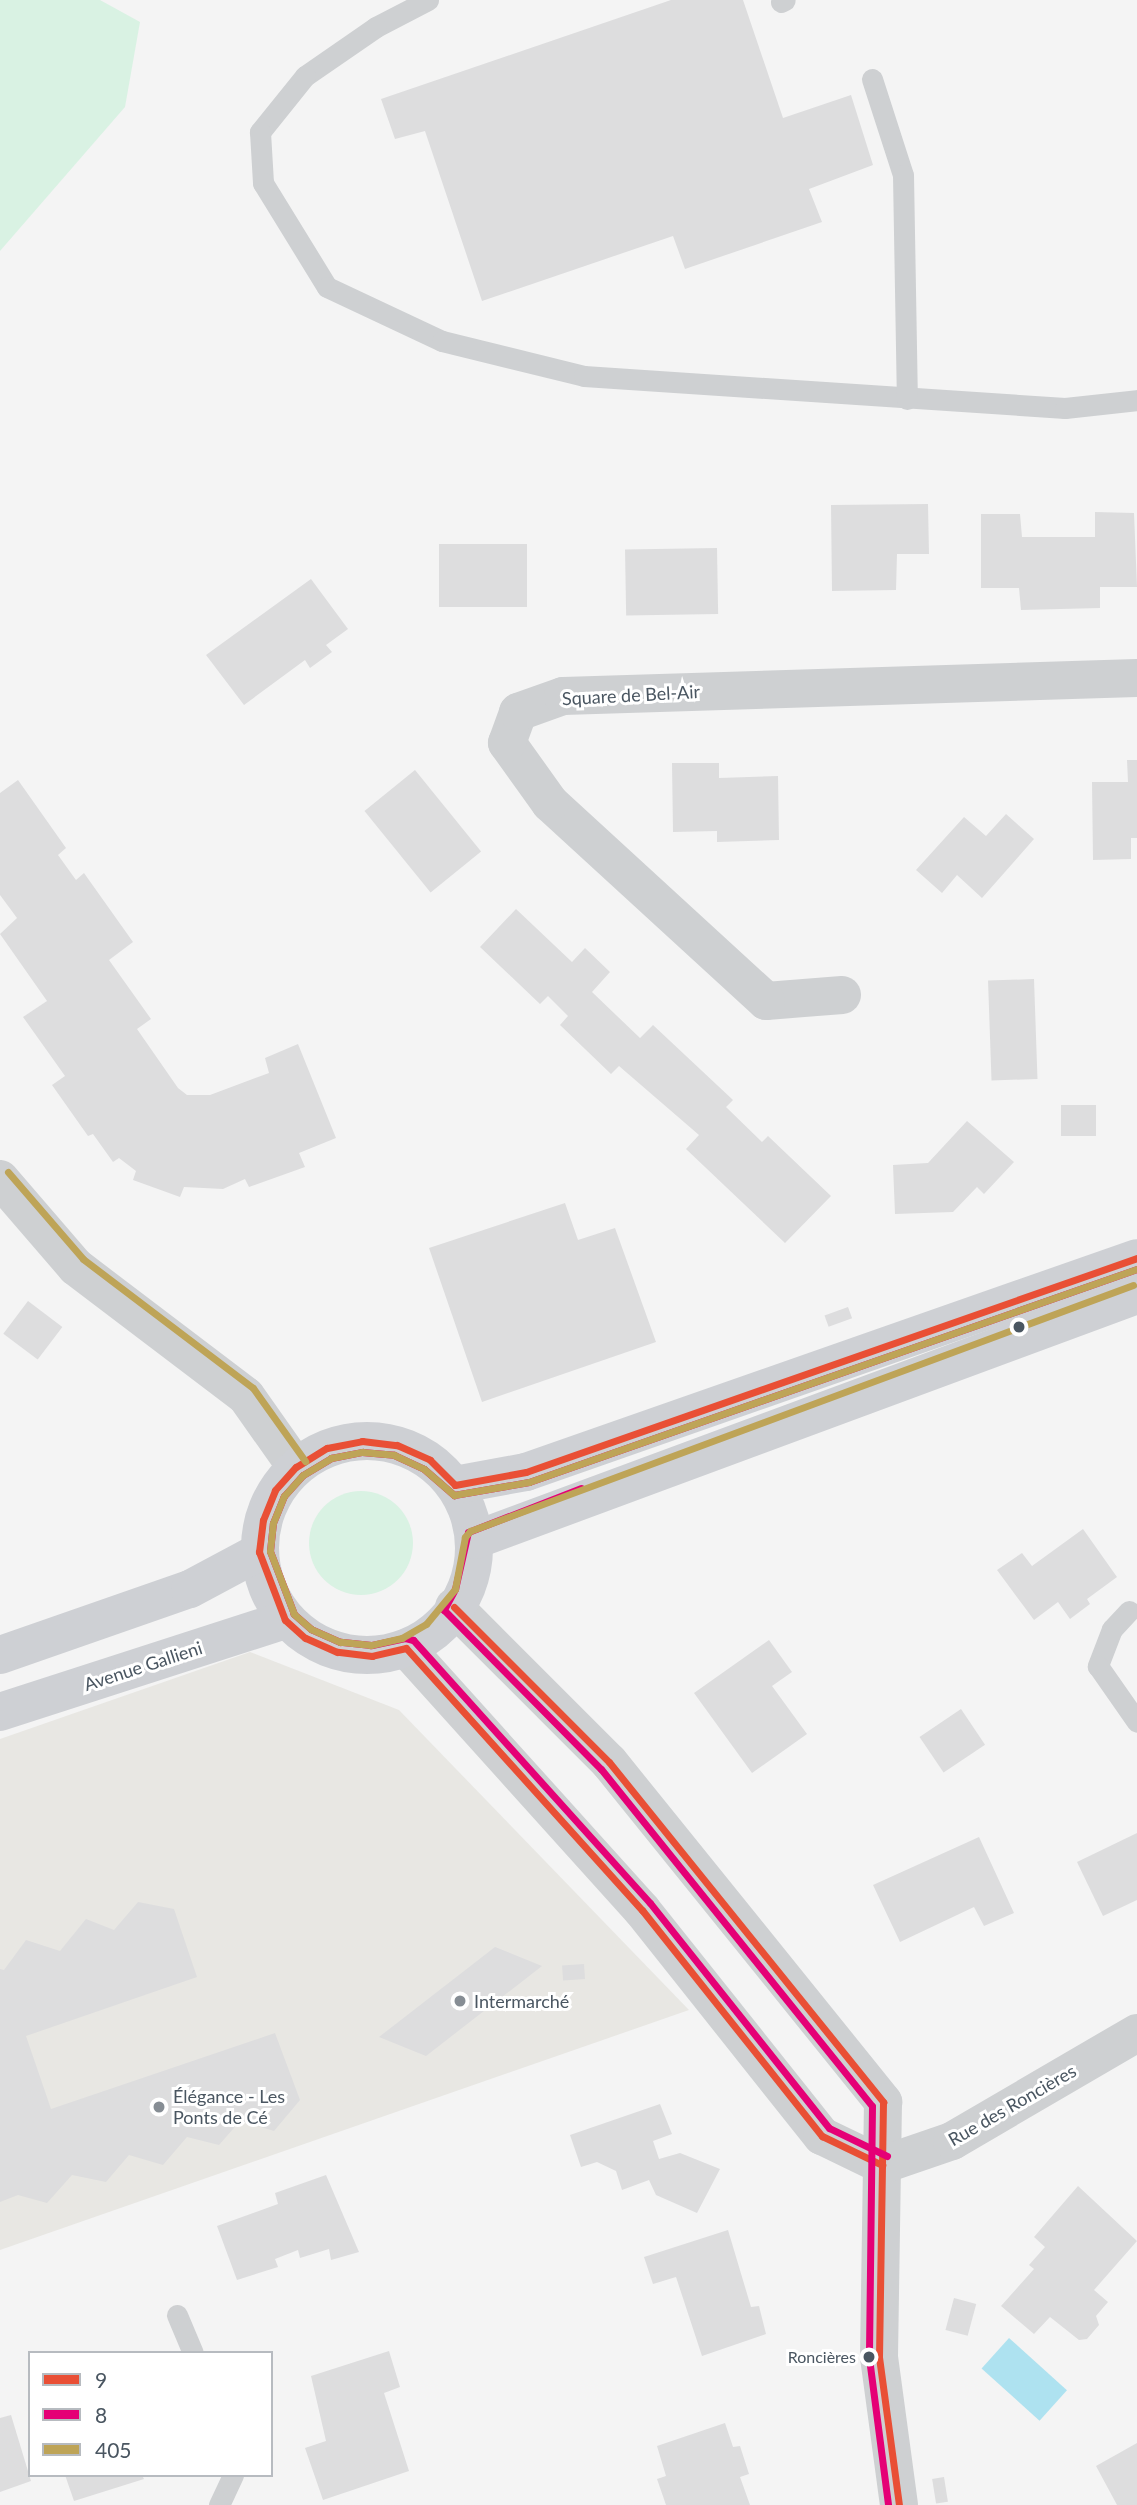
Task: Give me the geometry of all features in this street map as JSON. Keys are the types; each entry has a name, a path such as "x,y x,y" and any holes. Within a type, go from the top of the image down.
{"main road":[{"path":"455,1485 526,1472 1137,1258"},
{"path":"475,1540 1137,1295"},
{"path":"374,1442 397,1445 430,1460 455,1485 475,1540 465,1594 433,1632 406,1648 372,1656 337,1652 305,1638 285,1620 259,1552 262,1520 275,1490 296,1467 327,1448 374,1442"},
{"path":"0,1655 190,1589 259,1552"},
{"name":"Avenue Gallieni","path":"0,1712 285,1620"}],"street":[{"name":"Square de Bel-Air","path":"842,995 766,1001 550,803 507,743 518,712 563,695 1137,678"},
{"path":"0,1180 76,1267 247,1396 296,1467"},
{"path":"454,1607 609,1762 883,2102 879,2357 899,2505"},
{"path":"406,1648 642,1910 822,2136 882,2165"},
{"name":"Rue des Roncières","path":"882,2165 952,2141 1137,2033"}],"lane":[{"path":"428,0 376,27 305,76 260,132 263,183 327,288 442,341 584,376 907,400 1065,408 1137,400"},
{"path":"872,79 903,175 907,400"},
{"path":"1129,1611 1112,1629 1098,1666 1137,1722"},
{"path":"177,2315 192,2351"},
{"path":"219,2505 232,2477"}],"shaded area":[{"path":"250,1652 399,1710 689,2010 0,2250 0,1739"}],"green space":[{"path":"0,0 100,0 140,22 125,107 0,251"},
{"path":"361,1491 381,1495 398,1506 409,1523 413,1543 409,1563 398,1580 381,1591 361,1595 341,1591 324,1580 313,1563 309,1543 313,1523 324,1506 341,1495"}],"water":[{"path":"1009,2338 1067,2390 1040,2421 982,2368"}],"building":[{"path":"671,0 743,0 783,118 851,95 873,165 809,189 822,222 685,269 673,236 482,301 425,131 395,139 381,99"},
{"path":"928,504 929,554 897,554 896,590 832,591 831,505"},
{"path":"1095,512 1134,513 1137,587 1100,587 1100,608 1021,610 1019,588 981,588 981,514 1020,514 1022,537 1095,537"},
{"path":"439,544 527,544 527,607 439,607"},
{"path":"717,548 718,614 626,616 625,550"},
{"path":"311,579 348,629 326,645 332,652 310,668 305,660 244,705 206,655"},
{"path":"1127,760 1137,760 1137,838 1131,838 1131,859 1093,860 1092,782 1128,782"},
{"path":"672,763 719,763 719,778 778,776 779,840 717,842 717,831 673,832"},
{"path":"415,770 481,852 431,893 364,811"},
{"path":"18,780 66,848 58,855 76,880 84,873 133,942 109,960 151,1019 137,1029 178,1088 187,1095 210,1095 269,1073 265,1058 298,1044 336,1138 299,1153 305,1167 249,1187 245,1179 223,1189 184,1187 180,1197 133,1180 136,1171 119,1158 113,1162 93,1134 88,1136 52,1085 65,1076 23,1017 47,1001 0,934 17,918 0,895 0,793"},
{"path":"1006,814 1034,839 982,898 957,875 942,893 916,870 964,817 986,836"},
{"path":"516,909 572,962 585,948 610,972 592,992 640,1038 653,1025 733,1100 726,1107 762,1142 768,1136 831,1196 785,1243 686,1149 699,1135 619,1066 611,1074 560,1025 568,1016 548,996 540,1004 480,947"},
{"path":"1034,979 1037,1079 992,1081 988,981"},
{"path":"1061,1105 1096,1105 1096,1136 1061,1136"},
{"path":"967,1121 1014,1162 984,1194 977,1187 953,1212 895,1214 893,1165 928,1163"},
{"path":"565,1203 578,1240 615,1228 656,1342 482,1402 429,1248"},
{"path":"28,1301 62,1327 38,1360 3,1334"},
{"path":"848,1307 852,1318 829,1327 825,1316"},
{"path":"1083,1529 1117,1577 1087,1599 1090,1604 1070,1619 1058,1602 1034,1620 997,1570 1022,1553 1032,1566"},
{"path":"769,1640 792,1672 772,1686 807,1734 752,1773 694,1693"},
{"path":"961,1709 985,1745 944,1773 920,1737"},
{"path":"1137,1833 1137,1900 1103,1916 1077,1862"},
{"path":"979,1837 1014,1913 984,1926 974,1907 900,1942 873,1885"},
{"path":"138,1902 174,1909 197,1977 26,2036 51,2109 275,2033 300,2100 274,2131 240,2121 219,2145 187,2137 163,2165 129,2155 106,2182 72,2175 47,2203 18,2195 0,2202 0,1969 4,1970 26,1940 60,1951 86,1919 114,1930"},
{"path":"495,1947 542,1966 426,2056 379,2037"},
{"path":"584,1964 585,1979 563,1980 562,1966"},
{"path":"660,2104 672,2134 653,2141 659,2159 680,2153 720,2169 697,2213 656,2195 649,2180 622,2190 616,2171 597,2162 581,2167 570,2135"},
{"path":"326,2175 359,2252 331,2260 329,2249 300,2258 298,2250 275,2259 278,2267 237,2280 217,2226 278,2204 275,2193"},
{"path":"1078,2186 1137,2241 1094,2290 1108,2302 1096,2316 1099,2325 1087,2339 1079,2340 1050,2317 1034,2334 1001,2306 1034,2269 1029,2265 1045,2247 1034,2237"},
{"path":"728,2230 751,2307 759,2306 766,2334 702,2356 676,2277 653,2284 644,2257"},
{"path":"954,2298 976,2304 968,2336 945,2330"},
{"path":"389,2351 400,2387 384,2393 409,2471 323,2500 305,2448 326,2441 311,2376"},
{"path":"11,2415 31,2481 0,2492 0,2418"},
{"path":"725,2423 733,2447 740,2446 749,2474 740,2477 750,2505 666,2505 657,2479 666,2476 657,2446"},
{"path":"1137,2443 1137,2505 1117,2505 1096,2466"},
{"path":"66,2477 144,2479 74,2501"},
{"path":"944,2477 948,2502 936,2504 932,2479"}],"transit line":[{"name":"405","path":"8,1172 83,1259 253,1388 305,1461"},
{"name":"9","path":"455,1485 526,1472 1137,1258"},
{"name":"8","path":"887,2156 829,2128 650,1903 413,1640 405,1638 371,1645 340,1642 311,1629 294,1614 270,1551 273,1523 284,1496 303,1475 331,1458 362,1452 394,1455 424,1469 454,1495 529,1482 1137,1269"},
{"name":"405","path":"1133,1285 470,1531 465,1537 455,1589 426,1624 402,1638 371,1645 340,1642 311,1629 294,1614 270,1551 273,1523 284,1496 303,1475 331,1458 362,1452 394,1455 424,1469 454,1495 529,1482 1137,1269"},
{"name":"9","path":"406,1648 372,1656 337,1652 305,1638 285,1620 259,1552 263,1520 275,1490 296,1467 327,1448 362,1441 397,1445 430,1460 455,1485"},
{"name":"8","path":"581,1488 468,1532 455,1589 444,1610 601,1769 872,2106 869,2358 888,2505"},
{"name":"9","path":"454,1607 609,1762 883,2102 879,2357 899,2505"},
{"name":"9","path":"406,1648 642,1910 822,2136 882,2165"}],"place":[{"name":"Intermarché","path":"460,2001"},
{"name":"Élégance - Les Ponts de Cé","path":"159,2107"},
{"name":"Roncières","path":"869,2357"}]}
